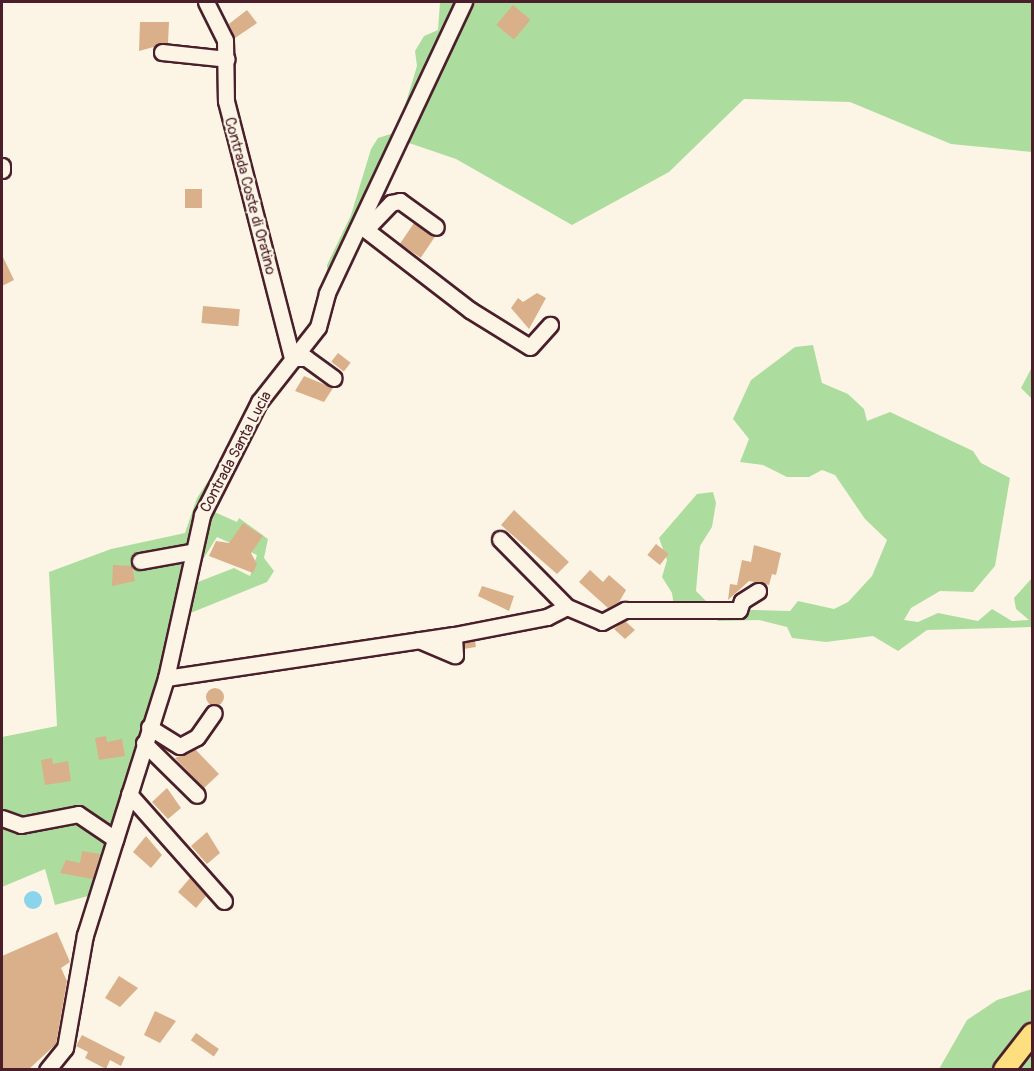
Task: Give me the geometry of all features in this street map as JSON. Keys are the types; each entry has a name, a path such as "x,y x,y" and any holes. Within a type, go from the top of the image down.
{"main road":[{"path":"1004,1070 1032,1034"}],"street":[{"name":"Contrada Coste di Oratino","path":"206,2 217,15 227,59 226,101 292,358"},
{"name":"Contrada Santa Lucia","path":"46,1070 65,1048 86,935 166,678 192,575 190,552 225,465 259,402 318,327 327,292 364,227 464,2"},
{"path":"162,52 227,59"},
{"path":"436,227 400,201 391,203 364,227 392,254 530,347 550,325"},
{"path":"292,358 306,358 334,378"},
{"path":"500,539 567,607 602,622 625,610 739,610 742,601 758,591"},
{"path":"140,561 190,552"},
{"path":"166,678 453,635 547,617 567,607"},
{"path":"149,727 180,746 197,737 214,713"},
{"path":"144,743 197,795"},
{"path":"129,794 224,901"},
{"path":"2,818 21,825 78,814 115,839"}],"green space":[{"path":"440,2 1032,2 1032,152 951,144 850,102 744,99 669,172 572,225 456,159 409,143 393,147 328,280 327,265 351,215 371,149 378,138 397,132 417,66 415,51 424,36 438,30"},
{"path":"813,345 822,383 848,394 864,409 867,421 890,412 973,451 981,463 1010,478 995,566 973,592 940,591 911,608 904,620 918,622 938,613 978,621 992,609 1012,621 1029,620 1016,609 1014,598 1032,578 1032,627 927,630 898,651 873,636 826,642 792,638 787,627 759,620 718,621 711,615 676,620 672,593 662,577 667,560 659,538 697,494 713,492 716,503 712,527 700,546 696,591 714,609 790,611 798,601 834,609 848,602 872,576 887,540 865,519 835,475 822,470 809,477 787,477 763,465 740,462 749,439 733,419 751,380 795,347"},
{"path":"1032,367 1032,399 1021,388"},
{"path":"224,457 92,895 55,905 45,869 2,887 2,737 57,726 49,572 111,549 185,533 197,498"},
{"path":"210,510 237,522 239,518 268,539 264,558 274,571 267,582 188,614 198,582 234,568 250,576 257,555 217,537 202,561 195,561"},
{"path":"1032,989 1032,1021 1015,1035 992,1069 939,1069 967,1020 997,1000"},
{"path":"1032,1040 1032,1069 1009,1070"}],"water":[{"path":"33,891 39,894 42,900 39,906 33,909 27,906 24,900 27,894"}],"building":[{"path":"513,5 531,20 514,40 496,25"},
{"path":"247,10 257,23 235,38 229,24"},
{"path":"140,22 169,22 168,43 139,51"},
{"path":"185,189 202,189 202,208 185,208"},
{"path":"414,223 435,237 421,258 400,244"},
{"path":"2,255 14,280 2,286"},
{"path":"537,293 546,298 529,329 511,308 518,298 523,302"},
{"path":"203,306 240,309 238,326 202,323"},
{"path":"338,353 351,363 344,372 331,362"},
{"path":"304,376 333,388 324,402 295,391"},
{"path":"514,510 569,562 557,574 501,525"},
{"path":"243,523 263,536 251,553 257,564 253,573 209,556 216,541 229,543"},
{"path":"656,544 669,554 660,565 647,555"},
{"path":"754,545 781,553 776,575 772,574 769,585 749,581 728,600 730,584 737,585 742,560 751,562"},
{"path":"113,565 132,566 135,581 112,586"},
{"path":"590,570 603,582 609,575 626,590 619,602 608,608 579,582"},
{"path":"482,586 514,596 509,611 478,596"},
{"path":"625,621 635,630 625,639 614,629"},
{"path":"475,641 476,647 465,649 464,643"},
{"path":"211,688 219,688 224,693 222,704 211,706 206,701 206,693"},
{"path":"106,736 107,742 122,739 125,756 99,760 95,738"},
{"path":"195,749 219,774 204,788 175,758"},
{"path":"52,758 53,764 68,761 71,781 45,785 41,760"},
{"path":"167,788 181,808 168,819 152,802"},
{"path":"207,832 220,853 207,864 191,846"},
{"path":"146,836 162,855 151,868 133,852"},
{"path":"82,851 100,854 93,879 60,873 66,860 80,863"},
{"path":"190,878 206,896 196,908 178,892"},
{"path":"57,932 70,962 61,968 67,981 56,1044 28,1070 2,1070 2,956"},
{"path":"119,976 138,988 120,1007 105,998"},
{"path":"155,1011 176,1021 160,1043 144,1035"},
{"path":"196,1033 219,1049 214,1056 191,1040"},
{"path":"82,1035 125,1057 121,1066 110,1060 106,1069 85,1058 88,1052 76,1046"}]}
